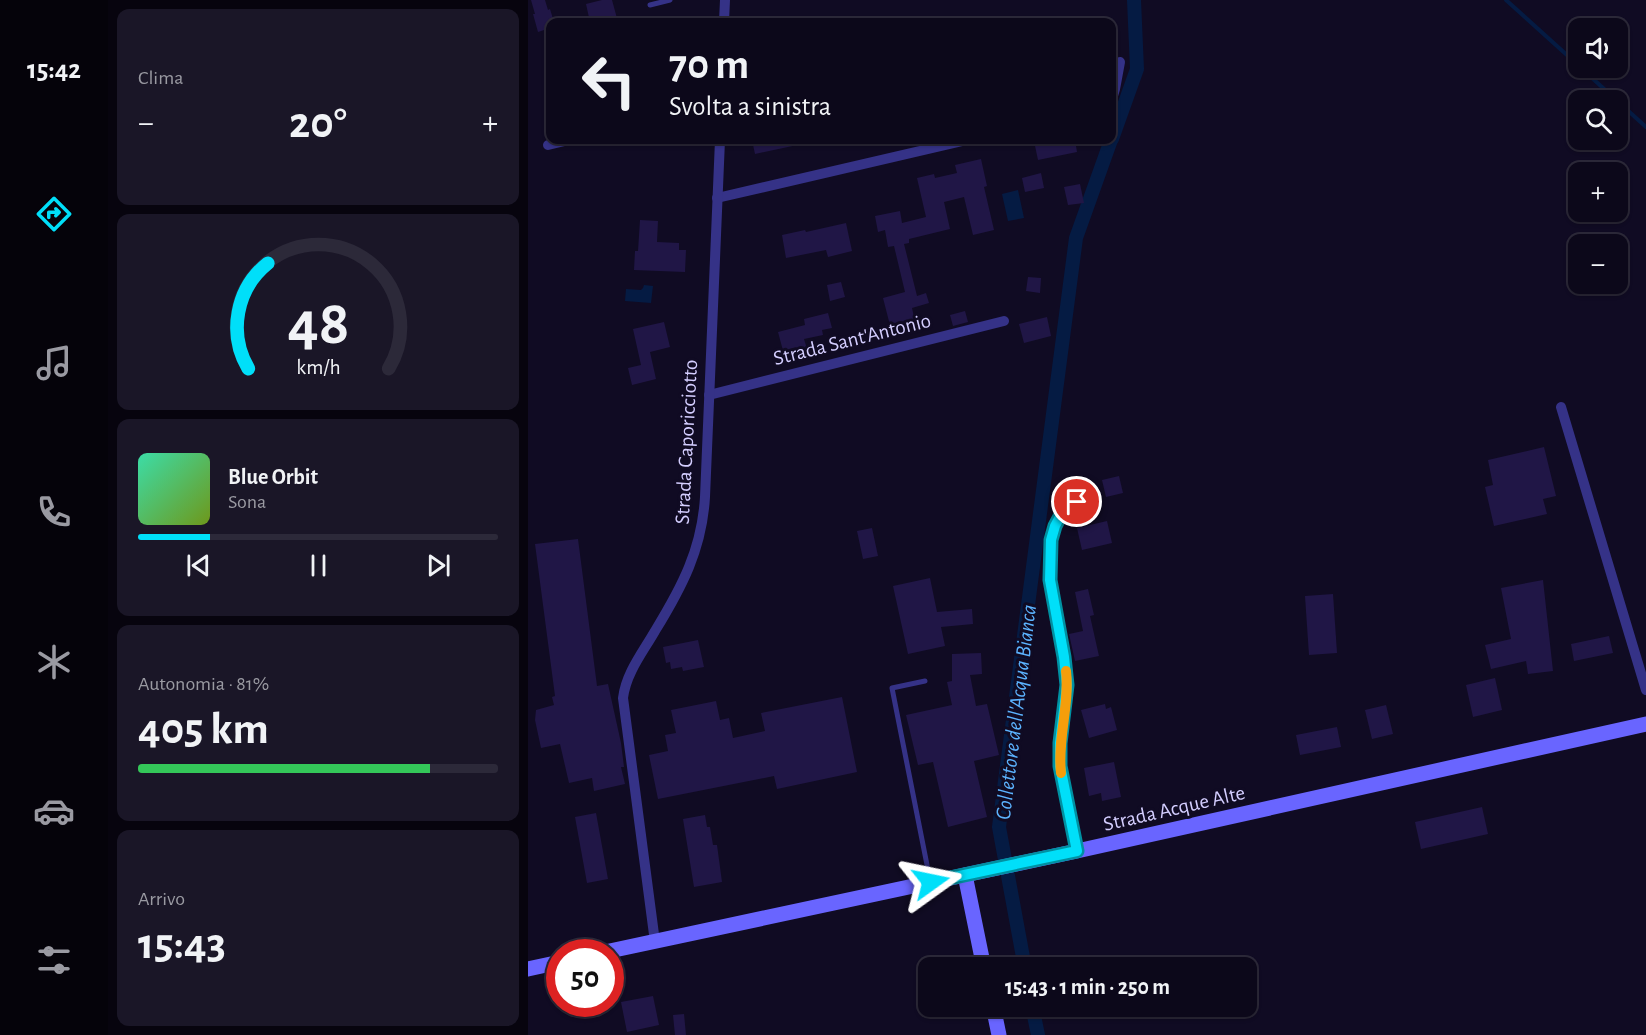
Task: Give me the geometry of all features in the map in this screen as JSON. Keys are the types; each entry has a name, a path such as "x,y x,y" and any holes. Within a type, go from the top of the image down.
{"main road":[{"name":"Strada Acque Alte","path":"624,948 1077,851 1646,724"},
{"path":"965,874 982,957"},
{"path":"528,969 546,965"},
{"path":"995,1017 999,1035"}],"street":[{"path":"724,18 725,0"},
{"path":"1116,84 1120,62"},
{"path":"548,145 552,144"},
{"name":"Strada Caporicciotto","path":"655,942 623,698 629,675 678,592 700,535 704,509 720,144"},
{"path":"717,198 950,144"},
{"name":"Strada Sant'Antonio","path":"709,395 1004,321"},
{"path":"1561,407 1646,690"},
{"path":"1077,851 1060,766 1060,743 1067,685 1050,576 1051,540 1057,520 1069,507 1086,498"}],"lane":[{"path":"650,5 670,0"},
{"path":"925,681 892,688 931,882"}],"water":[{"path":"1018,190 1024,218 1008,221 1002,194"},
{"path":"644,285 653,286 651,303 625,301 626,289 641,290"}],"building":[{"path":"531,0 545,0 553,18 546,18 546,29 538,32 533,14 535,14"},
{"path":"612,0 617,18 589,18 586,4"},
{"path":"753,144 802,144 755,154"},
{"path":"1035,144 1076,144 1077,152 1038,160"},
{"path":"981,159 987,186 984,187 994,230 973,235 964,197 944,202 950,229 909,239 909,243 904,244 917,296 926,293 929,303 912,308 916,326 892,333 883,298 905,292 894,246 888,247 885,230 878,232 875,216 900,211 902,223 926,217 917,178 934,174 935,178 957,173 955,165"},
{"path":"1041,173 1044,188 1025,192 1022,178"},
{"path":"1080,184 1084,203 1068,205 1064,187"},
{"path":"640,220 658,221 657,242 679,243 679,250 686,250 685,272 634,270"},
{"path":"846,223 852,251 828,257 826,250 786,258 782,235"},
{"path":"1028,277 1041,278 1040,293 1026,291"},
{"path":"841,282 845,297 830,301 827,285"},
{"path":"965,311 968,322 953,326 950,315"},
{"path":"828,313 832,328 822,330 823,335 804,339 808,352 785,358 778,332 805,325 804,319"},
{"path":"1047,317 1051,336 1024,343 1019,324"},
{"path":"664,322 670,347 650,352 656,379 632,385 628,368 641,365 633,329"},
{"path":"1544,447 1556,496 1543,499 1547,514 1494,526 1485,487 1493,485 1488,460"},
{"path":"1119,476 1123,493 1106,497 1102,480"},
{"path":"1107,521 1112,543 1082,550 1077,528"},
{"path":"872,528 878,556 863,559 857,531"},
{"path":"578,539 597,686 608,684 624,767 621,767 625,784 594,791 592,778 569,783 560,744 541,748 535,720 536,710 554,705 552,697 555,696 535,544"},
{"path":"930,578 937,612 972,609 973,624 941,627 945,646 908,654 893,586"},
{"path":"1543,580 1553,671 1528,674 1526,661 1491,669 1485,645 1511,639 1501,588"},
{"path":"1088,589 1094,615 1090,616 1099,656 1075,661 1069,634 1083,631 1075,592"},
{"path":"1333,594 1337,653 1309,655 1305,596"},
{"path":"1609,636 1613,653 1574,661 1571,644"},
{"path":"698,640 704,667 683,671 682,667 671,669 670,662 666,663 663,647"},
{"path":"981,653 982,674 970,675 976,706 987,704 999,755 974,761 987,817 948,827 933,762 918,765 906,715 952,705 947,682 952,681 952,654"},
{"path":"1495,678 1502,710 1473,717 1466,685"},
{"path":"842,697 857,772 777,789 774,776 658,799 649,755 668,751 665,735 676,733 671,710 716,701 720,720 729,718 733,738 765,731 761,713"},
{"path":"1105,704 1106,709 1111,707 1117,730 1089,738 1081,710"},
{"path":"1386,705 1393,734 1372,739 1365,710"},
{"path":"1337,727 1341,747 1300,755 1296,735"},
{"path":"1114,762 1121,797 1102,801 1101,793 1089,796 1084,768"},
{"path":"1482,807 1488,834 1421,849 1415,822"},
{"path":"596,813 608,879 587,883 575,817"},
{"path":"705,815 713,845 717,845 722,882 694,887 683,819"},
{"path":"653,996 659,1025 627,1032 624,1001"},
{"path":"684,1014 686,1035 675,1035 673,1015"}],"waterway":[{"name":"Collettore dell'Acqua Bianca","path":"1116,128 1137,69 1134,0"},
{"path":"1506,0 1568,56"},
{"path":"1592,78 1646,127"},
{"name":"Collettore dell'Acqua Bianca","path":"1023,957 999,827 1076,238 1110,144"},
{"name":"Collettore dell'Acqua Bianca","path":"1034,1017 1038,1035"}],"slow traffic":[{"path":"1061,773 1060,751 1066,701 1066,671"}],"route":[{"path":"931,882 1077,851 1060,766 1060,743 1067,685 1050,585 1052,532 1062,513 1077,502"}]}
